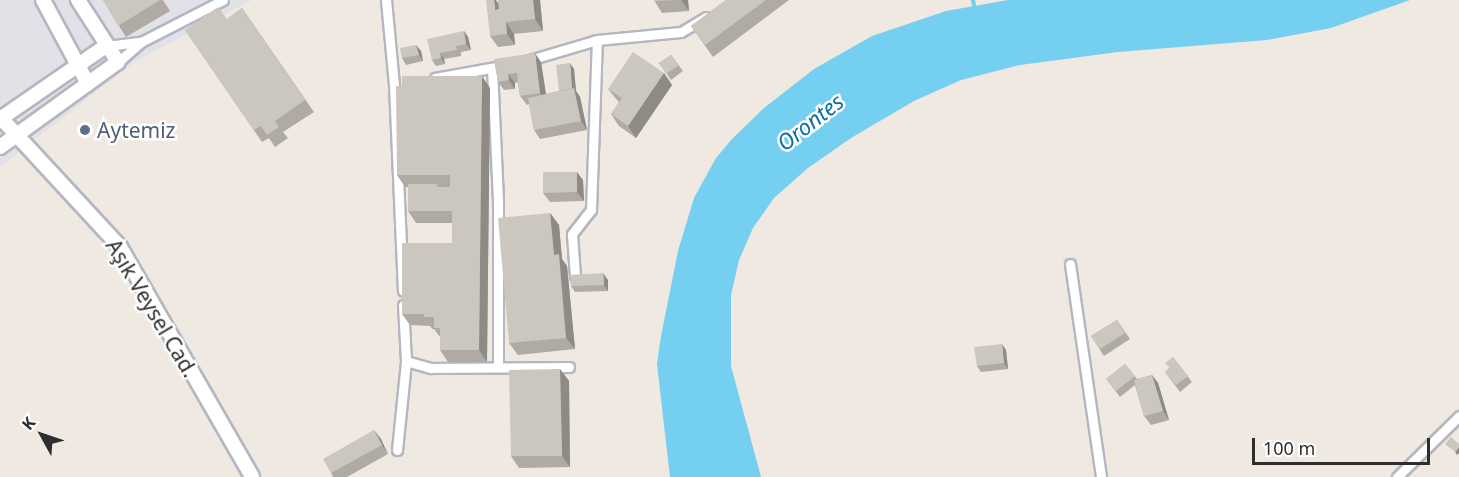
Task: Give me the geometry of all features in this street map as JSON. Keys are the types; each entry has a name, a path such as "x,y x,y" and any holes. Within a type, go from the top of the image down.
{"street":[{"path":"43,0 87,84"},
{"path":"78,0 118,62"},
{"path":"5,124 87,84 141,42 223,0"},
{"path":"386,0 394,85 406,361 397,450"},
{"path":"427,79 492,68 564,51 597,40 681,32 717,10"},
{"path":"574,276 572,234 591,210 597,40"},
{"path":"0,147 5,124 76,66 106,46 141,42"},
{"path":"492,68 498,202 498,368"},
{"path":"394,85 405,83"},
{"name":"Aşık Veysel Cad.","path":"5,124 120,247 252,477"},
{"path":"1070,264 1101,477"},
{"path":"406,361 431,368 569,367"},
{"path":"1397,477 1459,416"}],"shaded area":[{"path":"0,0 252,0 134,62 0,167"}],"water":[{"name":"Orontes","path":"1008,0 1410,0 1331,28 1267,40 1118,52 1020,65 961,80 914,101 851,138 808,168 774,198 753,228 739,260 731,295 731,366 761,477 670,477 657,364 661,336 678,251 694,198 716,158 764,108 814,69 872,36 946,11"}],"building":[{"path":"103,0 160,0 118,26"},
{"path":"486,0 494,0 495,10 499,9 498,0 533,0 535,19 506,22 507,34 490,36"},
{"path":"726,0 766,0 705,45 691,26"},
{"path":"218,7 227,19 242,8 305,100 275,121 279,127 267,135 261,126 254,130 185,30"},
{"path":"464,31 466,44 456,46 457,50 440,53 441,58 432,60 427,39"},
{"path":"416,45 419,55 402,58 400,48"},
{"path":"633,52 664,73 628,126 611,114 622,98 608,89"},
{"path":"535,53 540,93 520,96 517,73 508,74 509,80 498,82 494,59"},
{"path":"671,55 679,65 666,74 659,63"},
{"path":"570,63 572,88 559,91 556,65"},
{"path":"402,76 482,76 479,350 440,350 440,328 434,328 434,317 424,317 424,314 402,314 402,243 452,243 452,211 408,211 408,184 437,184 437,187 450,187 450,175 397,175 396,86 402,86"},
{"path":"574,88 581,121 534,130 528,98"},
{"path":"543,172 577,172 577,192 543,193"},
{"path":"550,213 554,255 559,254 566,338 509,343 498,218"},
{"path":"603,273 604,285 571,286 570,275"},
{"path":"1117,320 1125,333 1100,349 1091,336"},
{"path":"1002,344 1004,363 977,366 974,347"},
{"path":"1173,357 1188,376 1176,385 1165,372 1170,368 1165,363"},
{"path":"1125,364 1135,376 1116,391 1106,379"},
{"path":"560,369 562,456 511,456 509,370"},
{"path":"1152,375 1163,411 1144,416 1134,380"},
{"path":"374,430 382,445 331,473 323,459"},
{"path":"1451,437 1459,444 1455,452 1445,444"}],"waterway":[{"path":"973,0 975,11"}],"place":[{"name":"Aytemiz","path":"85,130"}]}
